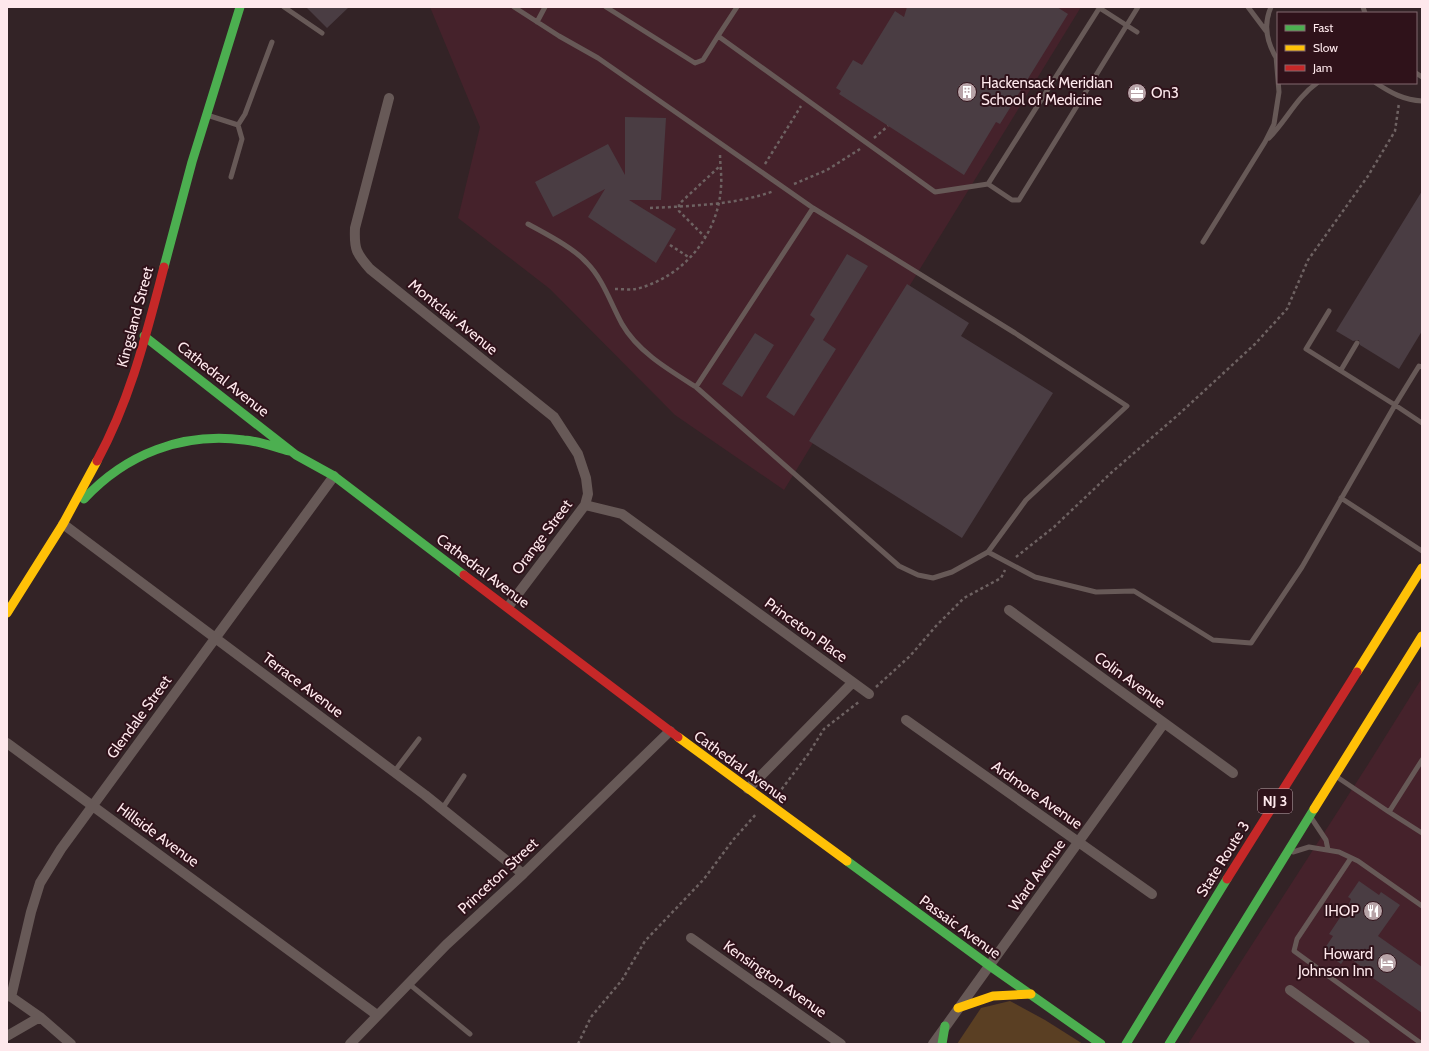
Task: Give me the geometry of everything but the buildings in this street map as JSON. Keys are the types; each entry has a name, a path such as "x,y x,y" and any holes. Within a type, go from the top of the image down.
{"main road":[{"name":"Kingsland Street","path":"7,613 63,524 114,429 135,374 192,162 240,7"},
{"name":"Cathedral Avenue","path":"144,336 296,454 334,476 804,831"},
{"path":"63,524 95,485 124,464 159,448 203,438 240,439 296,454"},
{"name":"State Route 3","path":"1129,1040 1245,849 1422,568"},
{"name":"NJ 3","path":"1169,1044 1284,855 1422,636"},
{"name":"Passaic Avenue","path":"804,831 990,966 1101,1044"},
{"path":"958,1008 989,996 1013,993 1031,994"},
{"path":"942,1044 945,1026"}],"street":[{"name":"Montclair Avenue","path":"389,98 355,228 354,245 358,255 370,269 554,417 578,454 586,478 588,494 586,505"},
{"name":"Glendale Street","path":"9,995 40,883 61,849 334,476"},
{"name":"Princeton Place","path":"586,505 622,514 852,683 748,789"},
{"name":"Orange Street","path":"508,607 586,505"},
{"name":"Terrace Avenue","path":"63,524 394,772 523,874"},
{"name":"Colin Avenue","path":"1009,610 1233,773"},
{"path":"852,683 868,694"},
{"name":"Ardmore Avenue","path":"906,720 1152,894"},
{"name":"Ward Avenue","path":"933,1044 1164,723"},
{"name":"Princeton Street","path":"350,1044 408,983 670,731"},
{"name":"Hillside Avenue","path":"7,743 377,1015"},
{"name":"Kensington Avenue","path":"691,938 841,1044"},
{"path":"1290,990 1365,1044"},
{"path":"9,995 40,1016 71,1044"},
{"path":"7,1036 40,1016"}],"lane":[{"path":"284,7 322,33"},
{"path":"514,7 598,58 813,208 1015,332 1127,406 1026,500 988,552 952,572 934,578 918,575 899,566 696,387 665,368 645,351 623,326 605,289 587,262 556,239 528,224"},
{"path":"537,22 545,7"},
{"path":"606,7 695,63 703,60 736,7"},
{"path":"988,184 1099,7 1127,27 1137,32"},
{"path":"718,36 934,192 988,184 1012,200 1019,200 1138,7"},
{"path":"1248,7 1266,31"},
{"path":"1271,7 1268,13 1266,31 1270,48 1277,58"},
{"path":"231,177 242,139 238,125 245,114 272,42"},
{"path":"1203,242 1265,142 1274,124 1279,92 1279,84"},
{"path":"1265,142 1279,127 1308,90 1316,84"},
{"path":"1378,84 1407,100 1422,101"},
{"path":"206,115 238,125"},
{"path":"696,387 813,208"},
{"path":"1329,311 1306,349 1341,370 1422,424"},
{"path":"1341,370 1356,343"},
{"path":"988,552 1035,577 1096,592 1134,591 1213,640 1251,643 1302,567 1395,405 1421,365"},
{"path":"1342,498 1422,551"},
{"path":"394,772 419,739"},
{"path":"1389,812 1422,760"},
{"path":"1334,775 1422,833"},
{"path":"442,809 464,776"},
{"path":"1309,815 1326,840 1328,850"},
{"path":"1284,855 1309,847 1328,850 1350,858 1358,861 1422,906"},
{"path":"1350,858 1296,939 1294,951 1422,1044"},
{"path":"408,983 470,1034"}],"path":[{"path":"778,794 809,753 824,729 852,709 910,656 936,626 964,598 1001,578 1008,562 1054,527 1112,472 1178,415 1255,344 1288,310 1308,260 1368,176 1395,131 1400,97"},
{"path":"760,171 805,100"},
{"path":"605,289 635,289 653,284 676,270 690,258 706,238 716,215 721,188 720,143"},
{"path":"706,238 679,211 679,204 720,166"},
{"path":"670,245 690,258"},
{"path":"578,1044 592,1017 622,980 646,941 704,879 733,840 757,813"}],"shaded area":[{"path":"430,7 1081,7 784,490 675,415 550,289 458,218 480,127"},
{"path":"1422,678 1422,1044 1188,1044 1367,766"},
{"path":"1010,1001 1045,1020 1083,1044 957,1044 981,1008"}],"traffic: fast":[{"path":"164,267 192,162 240,7"},
{"path":"144,336 296,455 334,476 464,575"},
{"path":"84,499 100,483 137,458 177,443 221,438 267,444 289,451"},
{"path":"1169,1044 1314,809"},
{"path":"847,861 990,966 1101,1044"},
{"path":"1126,1044 1227,879"},
{"path":"942,1044 945,1026"}],"traffic: slow":[{"path":"7,613 63,524 97,461"},
{"path":"1357,672 1422,568"},
{"path":"1314,809 1422,636"},
{"path":"678,737 847,861"},
{"path":"958,1008 993,996 1031,994"}],"traffic: jam":[{"path":"97,461 109,437 128,390 144,342 164,267"},
{"path":"464,575 678,737"},
{"path":"1227,879 1357,672"}],"place":[{"name":"Hackensack Meridian School of Medicine","path":"967,92"},
{"name":"On3","path":"1137,93"},
{"name":"IHOP","path":"1373,911"},
{"name":"Howard Johnson Inn","path":"1387,963"}]}
